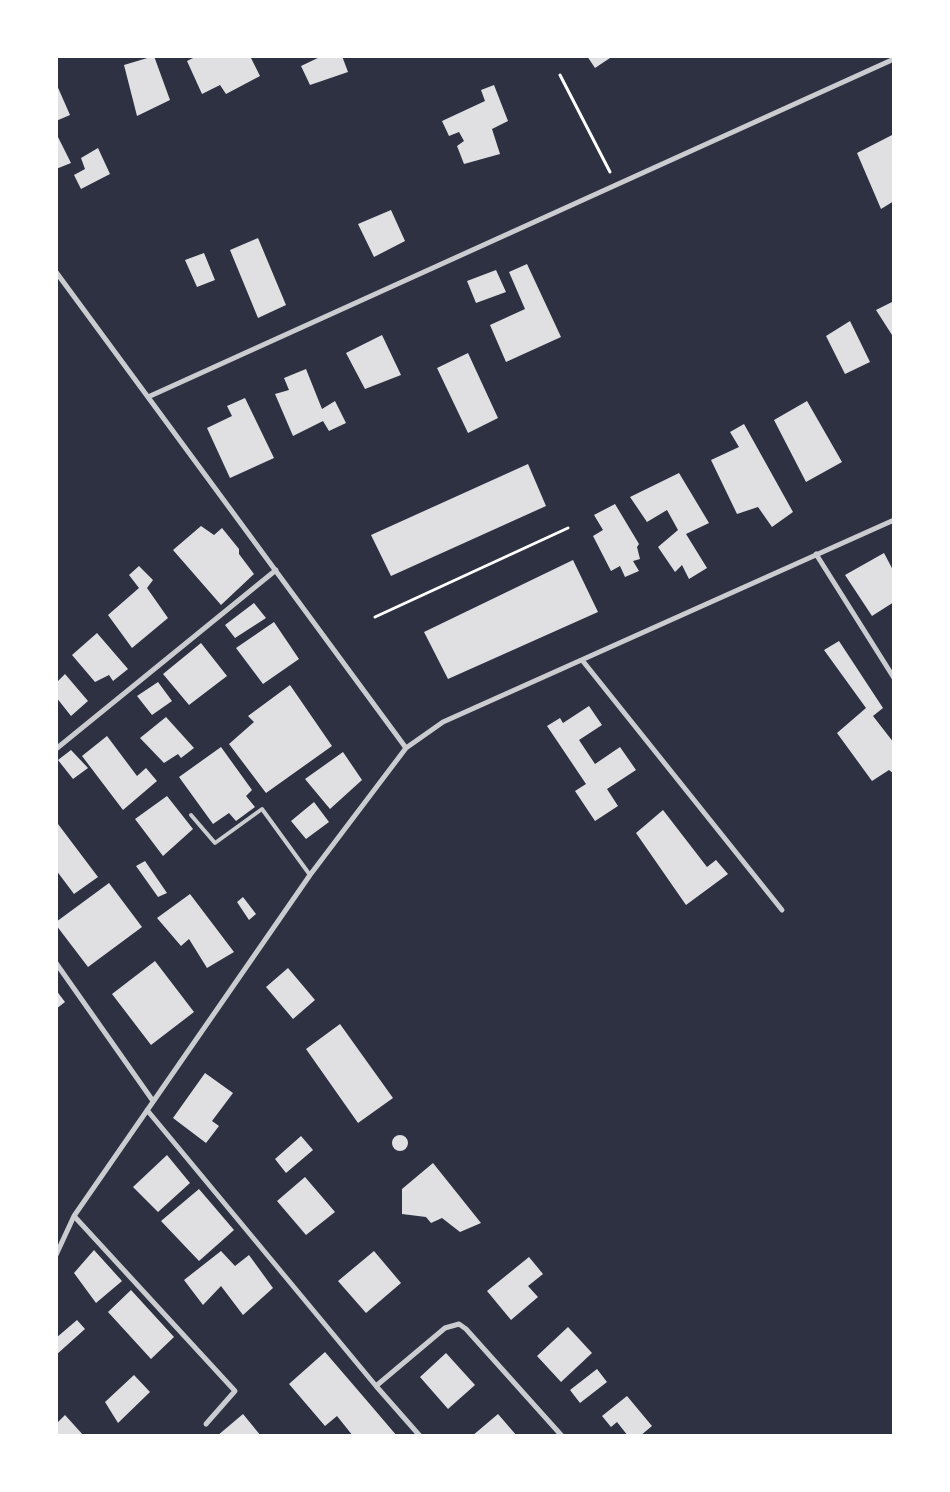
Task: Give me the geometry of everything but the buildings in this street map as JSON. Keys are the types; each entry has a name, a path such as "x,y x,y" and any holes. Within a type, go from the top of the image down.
{"street":[{"path":"148,397 894,59"},
{"path":"56,272 406,748"},
{"path":"56,1255 74,1216 310,875 406,748 443,722 894,520"},
{"path":"816,554 894,678"},
{"path":"56,749 276,570"},
{"path":"582,660 782,910"},
{"path":"56,963 154,1101"},
{"path":"148,1110 417,1435"},
{"path":"74,1216 235,1391 206,1424"},
{"path":"376,1386 445,1328 459,1324 466,1329 562,1436"}],"lane":[{"path":"191,815 215,843 262,809 310,875"}],"path":[{"path":"560,75 617,185"},
{"path":"375,617 568,528"}]}
